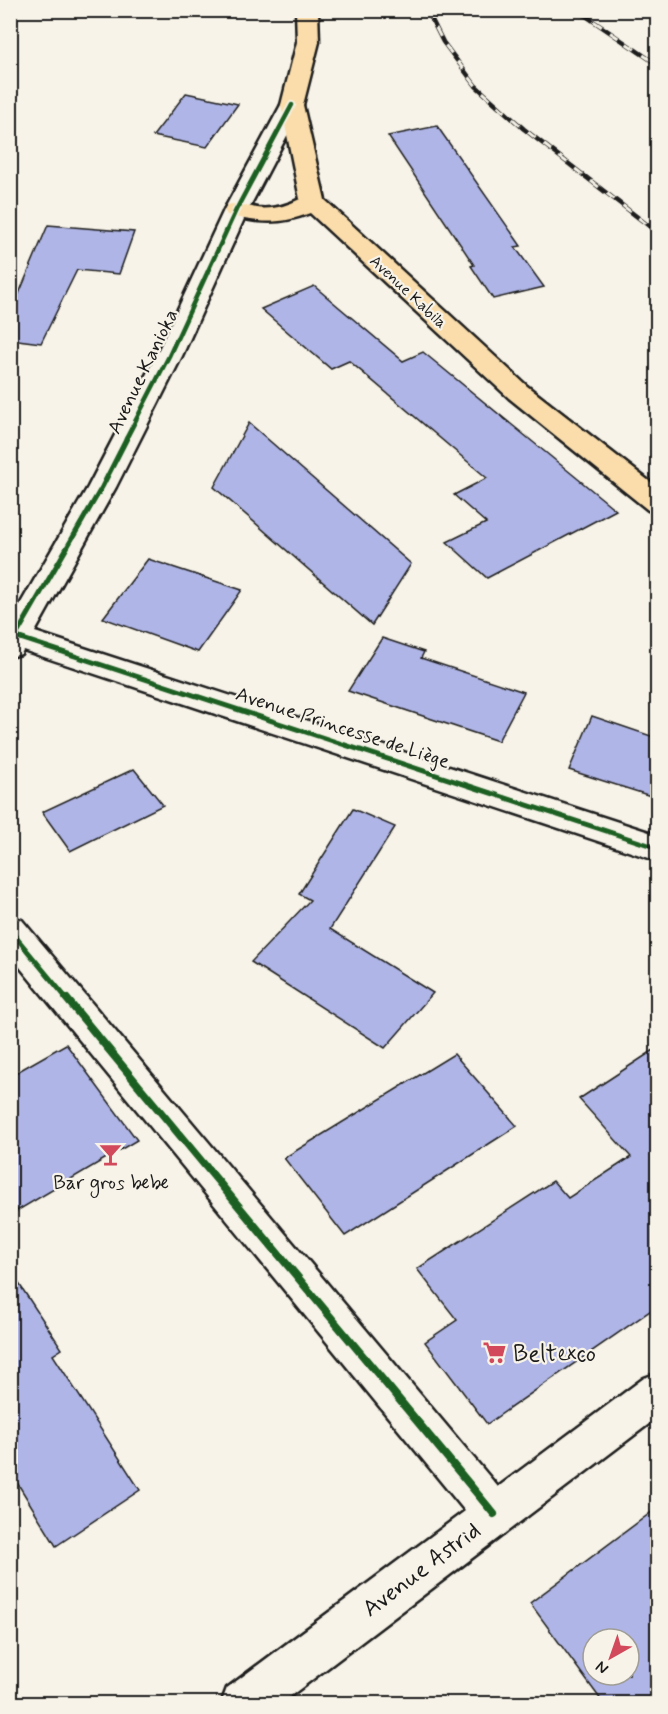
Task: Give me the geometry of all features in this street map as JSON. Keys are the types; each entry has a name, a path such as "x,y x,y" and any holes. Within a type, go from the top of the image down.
{"highway":[{"path":"236,210 253,215 276,217 288,215 313,202 292,105 308,42 307,10"},
{"name":"Avenue Kabila","path":"313,202 518,392 657,503"}],"street":[{"name":"Avenue Kanioka","path":"14,641 107,477 169,356 236,210 292,105"},
{"name":"Avenue Princesse de Liège","path":"14,641 657,848"},
{"path":"10,930 494,1514"},
{"name":"Avenue Astrid","path":"243,1704 657,1392"}],"building":[{"path":"186,93 238,104 207,147 153,136"},
{"path":"437,126 521,246 515,247 544,287 493,299 471,266 474,265 388,136"},
{"path":"48,225 134,232 119,274 77,270 41,343 10,339 10,315"},
{"path":"314,286 403,361 423,352 616,510 487,578 447,542 486,523 454,495 487,478 349,361 331,369 261,309"},
{"path":"249,423 411,564 372,625 214,487"},
{"path":"148,559 242,590 198,652 103,618"},
{"path":"382,638 424,652 421,658 524,692 498,741 348,691"},
{"path":"592,716 657,738 657,798 569,770"},
{"path":"134,769 163,805 70,851 42,812"},
{"path":"353,809 395,827 330,929 433,993 385,1048 251,962 310,900 299,894"},
{"path":"66,1044 137,1140 10,1215 10,1076"},
{"path":"657,1048 657,1306 487,1424 425,1342 457,1320 417,1269 553,1181 568,1198 631,1157 579,1099"},
{"path":"454,1054 517,1126 345,1236 284,1158"},
{"path":"10,1270 62,1349 53,1355 140,1490 56,1546 10,1471"},
{"path":"657,1508 657,1704 604,1704 592,1687 641,1687 641,1627 581,1627 581,1673 530,1603"}],"railway":[{"path":"427,10 443,42 476,86 524,129 658,233"},
{"path":"577,10 658,65"}],"cycle path":[{"path":"10,646 102,487 169,356 236,210 292,105"},
{"path":"17,637 658,848"},
{"path":"10,930 494,1514"}],"place":[{"name":"Bar gros bebe","path":"111,1154"},
{"name":"Beltexco","path":"495,1353"}]}
